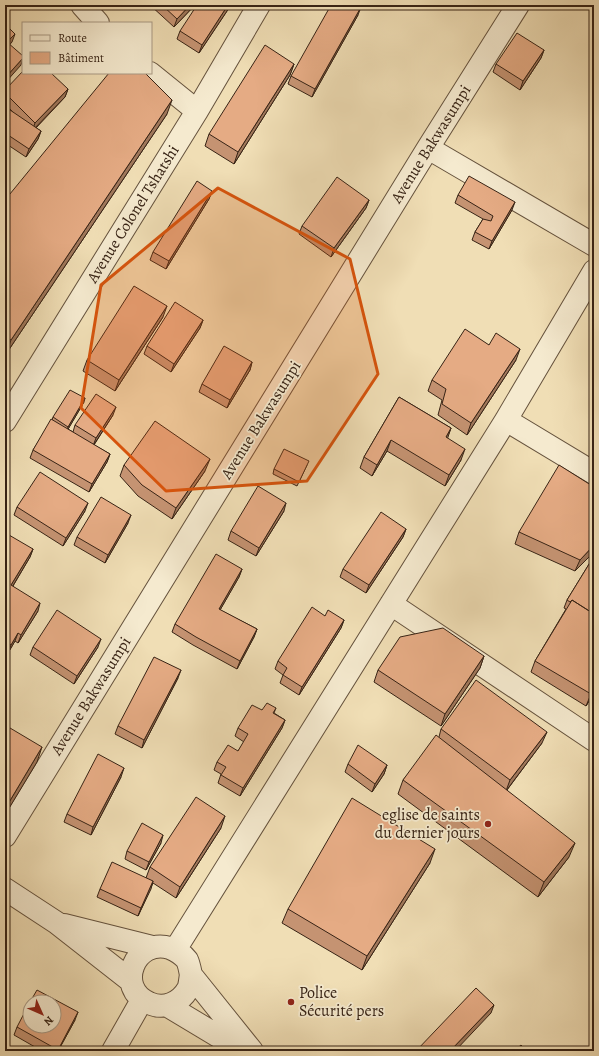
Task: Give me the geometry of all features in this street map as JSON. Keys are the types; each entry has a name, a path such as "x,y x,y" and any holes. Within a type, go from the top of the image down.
{"street":[{"path":"82,5 97,22"},
{"name":"Avenue Colonel Tshatshi","path":"5,421 197,111 259,5"},
{"name":"Avenue Bakwasumpi","path":"5,836 428,148 518,5"},
{"path":"151,74 197,111"},
{"path":"428,148 594,245"},
{"path":"175,950 506,420 594,271"},
{"path":"506,420 594,473"},
{"path":"391,604 594,740"},
{"path":"5,889 57,923 131,981"},
{"path":"57,923 152,947 164,946 175,950 187,960 191,975 252,1051"},
{"path":"152,947 139,955 132,967 131,981 134,992 142,1000 154,1006 168,1006 180,999 184,994 188,988 191,975"},
{"path":"114,1051 142,1000"},
{"path":"168,1006 243,1051"}],"highlighted area":[{"path":"218,188 350,259 378,374 307,481 166,491 81,408 101,285"}],"building":[{"path":"162,5 190,5 177,19"},
{"path":"197,5 228,5 202,45 180,31"},
{"path":"331,5 357,5 361,7 315,89 291,76"},
{"path":"5,24 15,34 7,42 22,55 22,59 5,78"},
{"path":"517,33 544,50 523,81 496,64"},
{"path":"265,45 294,64 238,152 209,134"},
{"path":"22,72 22,74 52,74 68,89 35,123 5,93 5,90"},
{"path":"108,74 146,74 172,100 11,340 5,336 5,200"},
{"path":"10,110 41,131 29,149 5,133 5,117"},
{"path":"469,176 515,202 492,241 475,232 483,219 491,221 493,216 458,195"},
{"path":"337,177 369,200 334,248 302,226"},
{"path":"197,181 212,191 169,261 153,252"},
{"path":"134,286 167,306 119,380 87,360"},
{"path":"175,302 203,320 174,364 147,346"},
{"path":"465,329 489,345 496,333 520,349 471,423 442,404 446,389 432,380"},
{"path":"224,346 252,362 230,400 202,384"},
{"path":"70,390 85,398 68,427 53,417"},
{"path":"96,394 116,407 96,438 75,425"},
{"path":"399,397 451,428 446,437 465,449 449,475 391,440 377,465 364,457"},
{"path":"51,419 110,454 92,484 33,450"},
{"path":"155,421 210,459 176,508 142,485 124,465"},
{"path":"284,449 309,461 299,482 274,469"},
{"path":"559,465 594,487 594,545 580,560 519,532"},
{"path":"40,472 88,503 66,538 17,507"},
{"path":"258,486 286,503 259,548 231,531"},
{"path":"101,497 131,515 108,555 77,537"},
{"path":"381,512 406,529 369,585 343,569"},
{"path":"5,524 9,527 5,533"},
{"path":"9,535 33,549 11,585 40,603 21,635 18,633 11,645 5,641 5,542"},
{"path":"216,554 242,569 219,609 257,629 240,661 175,624"},
{"path":"594,556 594,614 572,600 570,602 567,600"},
{"path":"572,600 594,614 594,689 591,694 535,661"},
{"path":"312,607 325,616 328,610 344,620 302,687 283,675 287,668 278,661"},
{"path":"57,610 101,639 77,676 33,647"},
{"path":"443,628 484,656 445,714 378,670 400,637"},
{"path":"154,657 181,670 144,740 118,726"},
{"path":"476,680 547,732 510,780 441,729"},
{"path":"267,703 276,708 273,713 285,720 243,788 221,775 226,767 217,762 228,745 238,751 248,734 238,728 252,705 262,710"},
{"path":"5,725 42,747 5,809"},
{"path":"436,735 575,843 544,882 403,780"},
{"path":"358,745 387,765 375,784 348,764"},
{"path":"98,754 124,768 93,827 67,814"},
{"path":"196,797 225,816 180,887 150,867"},
{"path":"352,798 435,849 367,956 288,909"},
{"path":"142,823 163,835 149,862 127,851"},
{"path":"112,862 153,881 141,908 100,889"},
{"path":"476,988 494,1005 450,1051 416,1051"},
{"path":"37,990 44,994 35,994"},
{"path":"62,1003 78,1012 58,1050 29,1034 62,1034"},
{"path":"22,1017 22,1030 17,1027"},
{"path":"521,1045 527,1051 514,1051"}],"place":[{"name":"eglise de saints du dernier jours","path":"488,824"},
{"name":"Police Sécurité pers","path":"291,1002"}]}
